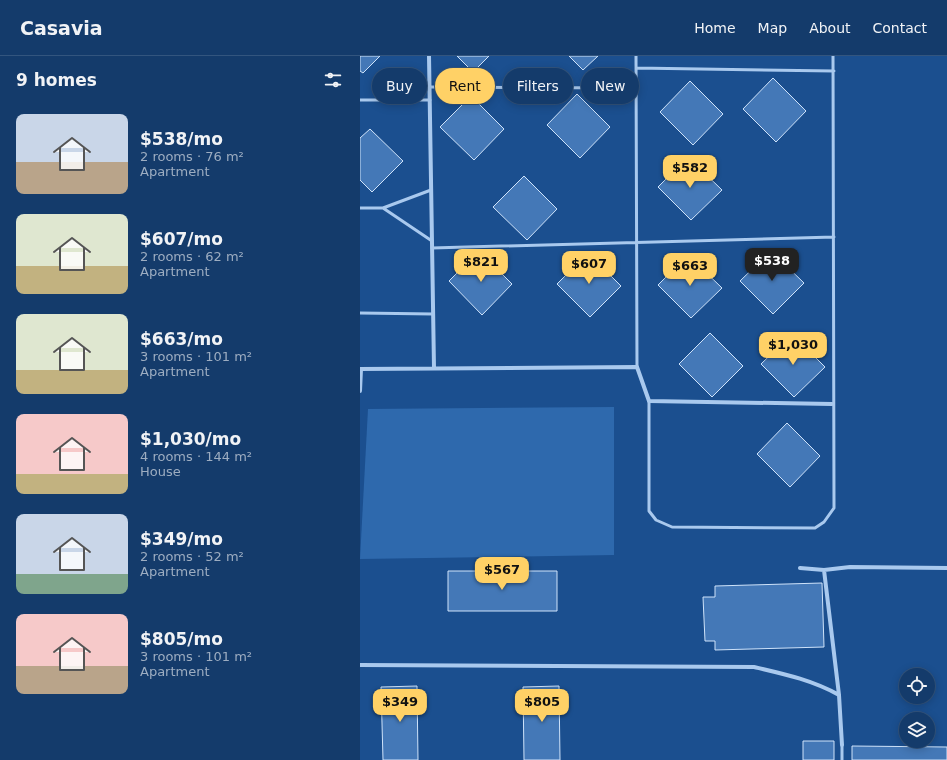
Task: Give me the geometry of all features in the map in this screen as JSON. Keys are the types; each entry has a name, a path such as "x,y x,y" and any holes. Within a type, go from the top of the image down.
{"street":[{"path":"429,56 434,368"},
{"path":"360,391 360,369 637,367 649,401 832,404"},
{"path":"800,568 824,570 850,567 947,568"},
{"path":"824,570 839,695 842,745"},
{"path":"360,664 754,667 800,678 823,686 839,695"}],"lane":[{"path":"636,56 636,68"},
{"path":"649,401 649,511 656,520 672,527 815,528 824,522 834,508 832,404 834,56"},
{"path":"639,68 834,71"},
{"path":"429,87 581,88"},
{"path":"360,100 430,100"},
{"path":"636,104 637,367"},
{"path":"360,208 383,208 431,190"},
{"path":"383,208 432,241"},
{"path":"432,248 834,237"},
{"path":"360,313 433,314"},
{"path":"842,745 842,760"}],"shaded area":[{"path":"614,407 614,555 360,559 368,409"}],"building":[{"path":"360,56 380,56 363,73 360,71"},
{"path":"457,56 489,56 477,68 469,68"},
{"path":"569,56 598,56 585,68 581,68"},
{"path":"773,78 806,111 776,142 743,109"},
{"path":"690,81 723,114 693,145 660,112"},
{"path":"577,94 581,98 581,104 587,104 610,127 580,158 547,125 567,104 573,104 573,98"},
{"path":"463,104 479,104 504,129 474,160 440,127"},
{"path":"370,129 403,161 372,192 360,180 360,138"},
{"path":"688,157 722,190 691,220 658,187"},
{"path":"524,176 557,209 527,240 493,207"},
{"path":"479,251 512,284 482,315 449,281"},
{"path":"771,251 804,283 773,314 740,281"},
{"path":"588,253 621,286 590,317 557,284"},
{"path":"688,255 722,288 691,318 658,285"},
{"path":"710,333 743,366 712,397 679,364"},
{"path":"792,334 825,367 794,397 761,364"},
{"path":"787,423 820,456 790,487 757,454"},
{"path":"448,571 557,571 557,611 448,611"},
{"path":"822,583 824,647 715,650 715,641 705,641 703,597 715,597 715,586"},
{"path":"417,686 418,760 383,760 381,687"},
{"path":"559,686 560,760 524,760 523,687"},
{"path":"803,741 834,741 834,760 803,760"},
{"path":"852,746 899,746 899,748 947,747 947,760 852,760"}]}
